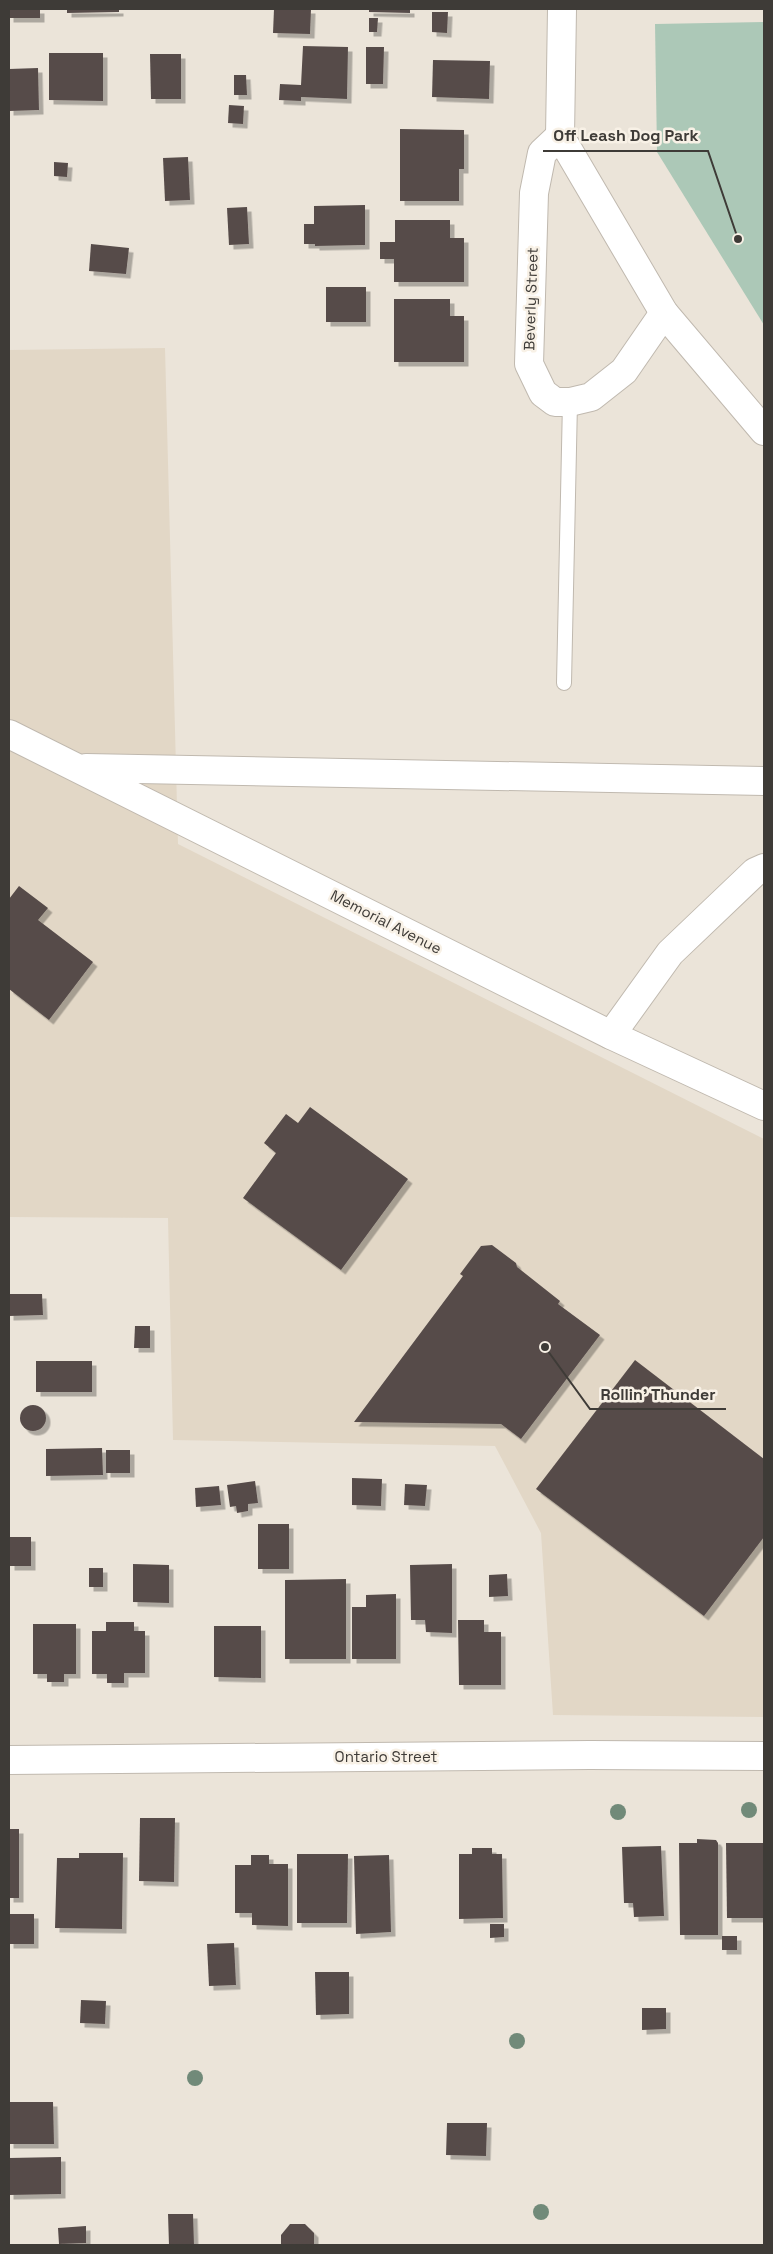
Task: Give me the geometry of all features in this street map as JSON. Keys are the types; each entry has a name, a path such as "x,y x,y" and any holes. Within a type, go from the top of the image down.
{"street":[{"path":"562,9 560,136 664,313 764,431"},
{"name":"Beverly Street","path":"560,136 542,153 534,193 529,364 543,393 554,402 570,402"},
{"path":"570,402 591,397 624,370 664,313"},
{"name":"Memorial Avenue","path":"9,734 611,1035 764,1106"},
{"path":"79,768 764,781"},
{"path":"611,1035 670,953 755,872 764,868"},
{"name":"Ontario Street","path":"9,1760 590,1755 764,1756"}],"lane":[{"path":"564,683 570,402"}],"shaded area":[{"path":"165,348 178,844 764,1139 764,1717 553,1715 541,1533 495,1446 173,1440 168,1218 9,1217 9,350"}],"green space":[{"path":"764,22 764,325 657,152 655,24"}],"building":[{"path":"9,9 40,9 40,18 9,18"},
{"path":"67,9 119,9 119,12 67,13"},
{"path":"274,9 311,9 310,34 273,33"},
{"path":"369,9 410,9 410,13 369,12"},
{"path":"432,12 448,12 447,33 432,32"},
{"path":"369,18 378,18 377,32 369,32"},
{"path":"303,46 348,47 347,99 301,97 301,101 279,100 280,84 301,85"},
{"path":"366,47 384,47 383,84 366,84"},
{"path":"49,53 103,53 103,101 49,100"},
{"path":"150,54 181,54 181,99 151,99"},
{"path":"433,60 490,61 489,99 432,97"},
{"path":"38,68 39,110 9,111 9,69"},
{"path":"234,75 246,75 247,95 234,95"},
{"path":"229,105 244,106 243,124 228,123"},
{"path":"400,129 464,130 464,169 459,169 459,201 400,201"},
{"path":"188,157 190,200 165,201 163,158"},
{"path":"54,162 68,163 67,177 54,176"},
{"path":"365,205 365,245 315,246 315,244 304,244 304,224 314,224 314,206"},
{"path":"247,207 249,244 229,245 227,208"},
{"path":"395,220 450,220 450,238 464,238 464,282 394,282 394,259 380,259 380,242 395,242"},
{"path":"91,244 129,248 126,274 89,271"},
{"path":"326,287 366,287 366,322 326,322"},
{"path":"394,299 450,299 450,316 464,316 464,362 394,362"},
{"path":"19,886 48,908 38,920 93,962 49,1020 9,989 9,899"},
{"path":"310,1107 408,1179 341,1270 243,1198 276,1153 264,1143 286,1114 298,1123"},
{"path":"492,1245 560,1301 558,1304 600,1335 521,1439 501,1424 354,1422 463,1276 460,1274 481,1246"},
{"path":"9,1294 42,1294 43,1315 9,1316"},
{"path":"135,1326 150,1326 150,1348 134,1348"},
{"path":"635,1360 764,1459 764,1537 704,1616 536,1489"},
{"path":"36,1361 92,1361 92,1392 36,1392"},
{"path":"33,1405 42,1409 46,1418 42,1427 33,1431 24,1427 20,1418 24,1409"},
{"path":"102,1448 103,1475 46,1476 46,1449"},
{"path":"106,1450 130,1450 130,1473 106,1473"},
{"path":"352,1478 382,1479 381,1506 352,1505"},
{"path":"255,1481 258,1503 248,1504 248,1511 237,1513 236,1506 230,1507 227,1485"},
{"path":"405,1484 427,1485 425,1506 404,1505"},
{"path":"219,1486 221,1505 196,1507 195,1488"},
{"path":"258,1524 289,1524 289,1569 258,1569"},
{"path":"10,1537 31,1537 31,1566 10,1566"},
{"path":"133,1564 169,1565 169,1603 133,1602"},
{"path":"452,1564 452,1633 426,1632 425,1620 411,1620 410,1565"},
{"path":"89,1568 103,1568 103,1587 89,1587"},
{"path":"507,1574 508,1596 489,1597 489,1575"},
{"path":"346,1579 346,1659 285,1659 285,1580"},
{"path":"396,1594 396,1659 352,1659 352,1607 366,1607 366,1595"},
{"path":"458,1620 484,1620 484,1632 501,1632 501,1685 459,1685"},
{"path":"106,1622 134,1622 134,1631 145,1631 145,1673 124,1673 124,1683 107,1683 107,1674 92,1674 92,1631 106,1631"},
{"path":"33,1624 76,1624 76,1674 64,1674 64,1682 47,1682 47,1674 33,1674"},
{"path":"214,1626 261,1626 261,1678 214,1677"},
{"path":"140,1818 175,1818 174,1882 139,1881"},
{"path":"9,1829 19,1829 19,1898 9,1898"},
{"path":"697,1839 716,1840 718,1843 718,1935 680,1935 679,1843 697,1843"},
{"path":"726,1843 764,1843 764,1918 727,1918"},
{"path":"661,1846 664,1916 634,1917 633,1903 624,1903 622,1847"},
{"path":"472,1848 492,1848 492,1854 502,1854 503,1918 459,1919 459,1854 472,1854"},
{"path":"79,1853 123,1853 122,1929 55,1928 57,1858 79,1858"},
{"path":"297,1854 348,1854 347,1923 297,1923"},
{"path":"251,1855 269,1855 269,1864 288,1864 288,1926 252,1925 252,1913 235,1913 235,1865 251,1865"},
{"path":"389,1855 391,1932 356,1934 354,1856"},
{"path":"9,1914 34,1914 34,1944 9,1944"},
{"path":"490,1924 504,1924 504,1937 490,1938"},
{"path":"722,1936 737,1936 737,1950 722,1950"},
{"path":"234,1943 236,1985 209,1986 207,1944"},
{"path":"315,1972 349,1972 349,2014 316,2015"},
{"path":"81,2000 106,2001 105,2024 80,2023"},
{"path":"642,2008 666,2008 666,2029 642,2030"},
{"path":"9,2102 53,2102 54,2144 9,2144"},
{"path":"447,2123 487,2123 486,2156 446,2155"},
{"path":"61,2157 61,2194 9,2195 9,2158"},
{"path":"168,2214 193,2214 194,2245 169,2245"},
{"path":"290,2224 305,2224 314,2233 314,2245 281,2245 281,2235"},
{"path":"86,2226 86,2243 59,2244 58,2228"}],"place":[{"name":"Off Leash Dog Park","path":"738,239"},
{"name":"Rollin’ Thunder","path":"545,1347"}]}
